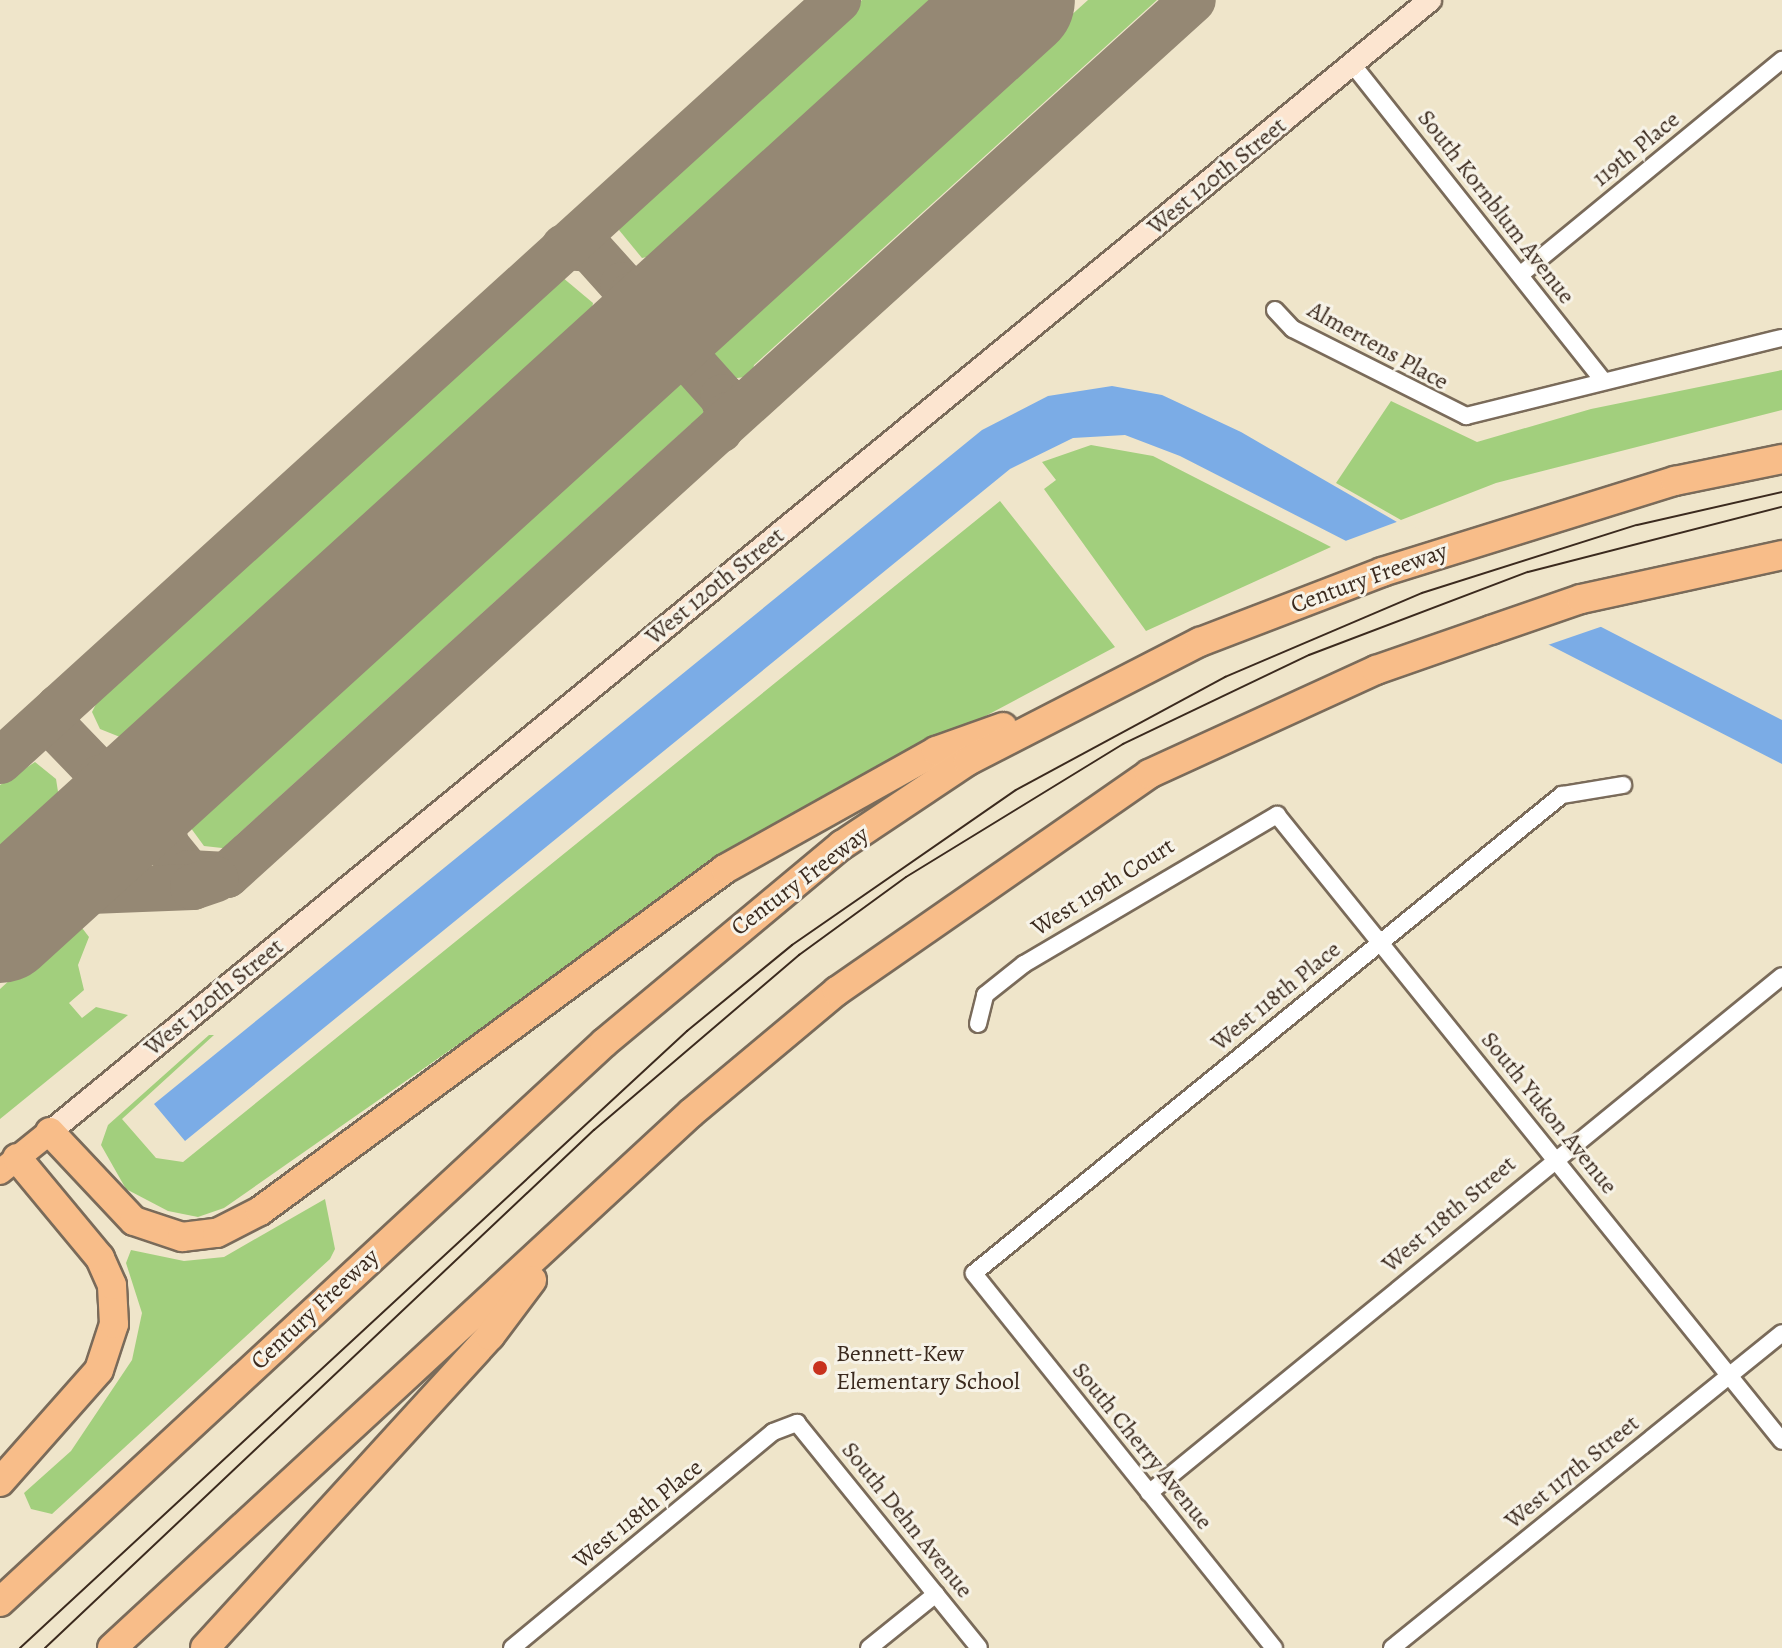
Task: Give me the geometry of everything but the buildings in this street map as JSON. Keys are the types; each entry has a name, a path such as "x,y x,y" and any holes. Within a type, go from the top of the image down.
{"highway":[{"name":"Century Freeway","path":"0,1602 740,926 968,761 1200,642 1382,572 1502,530 1782,459"},
{"path":"112,1648 570,1228 837,991 1149,774 1257,721 1491,630 1581,599 1782,555"},
{"path":"50,1132 134,1221 182,1237 217,1233 260,1211 725,869 936,751 1094,694"},
{"path":"0,1482 99,1370 114,1324 112,1285 100,1258 9,1165"},
{"path":"205,1648 490,1336 570,1228"}],"main road":[{"name":"West 120th Street","path":"9,1165 1430,0"}],"street":[{"name":"119th Place","path":"1520,275 1782,60"},
{"name":"South Kornblum Avenue","path":"1353,65 1602,379"},
{"name":"Almertens Place","path":"1275,310 1293,329 1456,414 1492,413 1602,379 1782,338"},
{"name":"West 118th Place","path":"974,1273 1562,795 1623,785"},
{"name":"South Yukon Avenue","path":"1277,815 1782,1441"},
{"name":"West 119th Court","path":"978,1024 985,995 1024,964 1277,815"},
{"name":"West 118th Street","path":"1149,1493 1554,1159 1782,976"},
{"name":"South Cherry Avenue","path":"974,1273 1274,1648"},
{"name":"West 117th Street","path":"1392,1648 1782,1333"},
{"name":"West 118th Place","path":"512,1648 773,1432 797,1423"},
{"name":"South Dehn Avenue","path":"797,1423 979,1648"},
{"path":"869,1648 936,1594"}],"green space":[{"path":"862,0 941,0 661,254 642,258 619,230 625,215"},
{"path":"1088,0 1157,0 754,365 752,376 730,379 710,360 705,336 714,339"},
{"path":"562,277 593,303 590,318 142,726 120,737 100,729 92,712 102,692"},
{"path":"1782,370 1782,410 1496,483 1401,520 1336,483 1391,401 1477,442 1591,409"},
{"path":"679,371 706,402 700,424 691,424 236,836 231,849 204,846 185,820 190,802 198,795 204,801 665,384 658,375"},
{"path":"1091,445 1153,456 1331,547 1146,631 1044,489 1056,480 1042,462"},
{"path":"1000,501 1115,647 745,844 224,1208 198,1217 168,1211 126,1189 101,1145 108,1125 209,1035 214,1035 122,1119 156,1158 183,1162"},
{"path":"35,762 56,779 59,798 0,855 0,785"},
{"path":"76,920 89,937 78,965 84,990 69,1003 82,1018 96,1007 128,1015 0,1119 0,989"},
{"path":"325,1199 335,1249 330,1259 52,1514 31,1509 24,1493 71,1451 132,1360 142,1313 126,1263 131,1250 184,1261 224,1257"}],"water":[{"path":"1112,386 1162,395 1241,432 1397,522 1782,720 1782,764 1180,456 1125,435 1073,438 1010,469 185,1141 154,1104 982,430 1048,396"}],"pier":[{"path":"1402,520 1606,625 1545,646 1340,543"}],"taxiway":[{"path":"0,761 838,0"},
{"path":"59,707 55,727 111,785 145,784 177,762 160,811 166,845 189,873 227,875 1193,0"},
{"path":"564,247 590,249 723,397 728,415 720,430"},
{"path":"623,285 651,304 691,296"},
{"path":"629,352 640,322 632,295"},
{"path":"95,837 108,810 100,778"},
{"path":"2,922 65,892 193,887 216,879"}],"runway":[{"path":"0,924 1016,0"}],"tram line":[{"path":"20,1648 687,1031 792,945 1016,790 1225,677 1422,593 1637,525 1782,492"},
{"path":"45,1648 594,1130 799,955 906,877 1123,744 1309,655 1528,572 1782,507"}],"place":[{"name":"Bennett-Kew Elementary School","path":"820,1368"}]}
